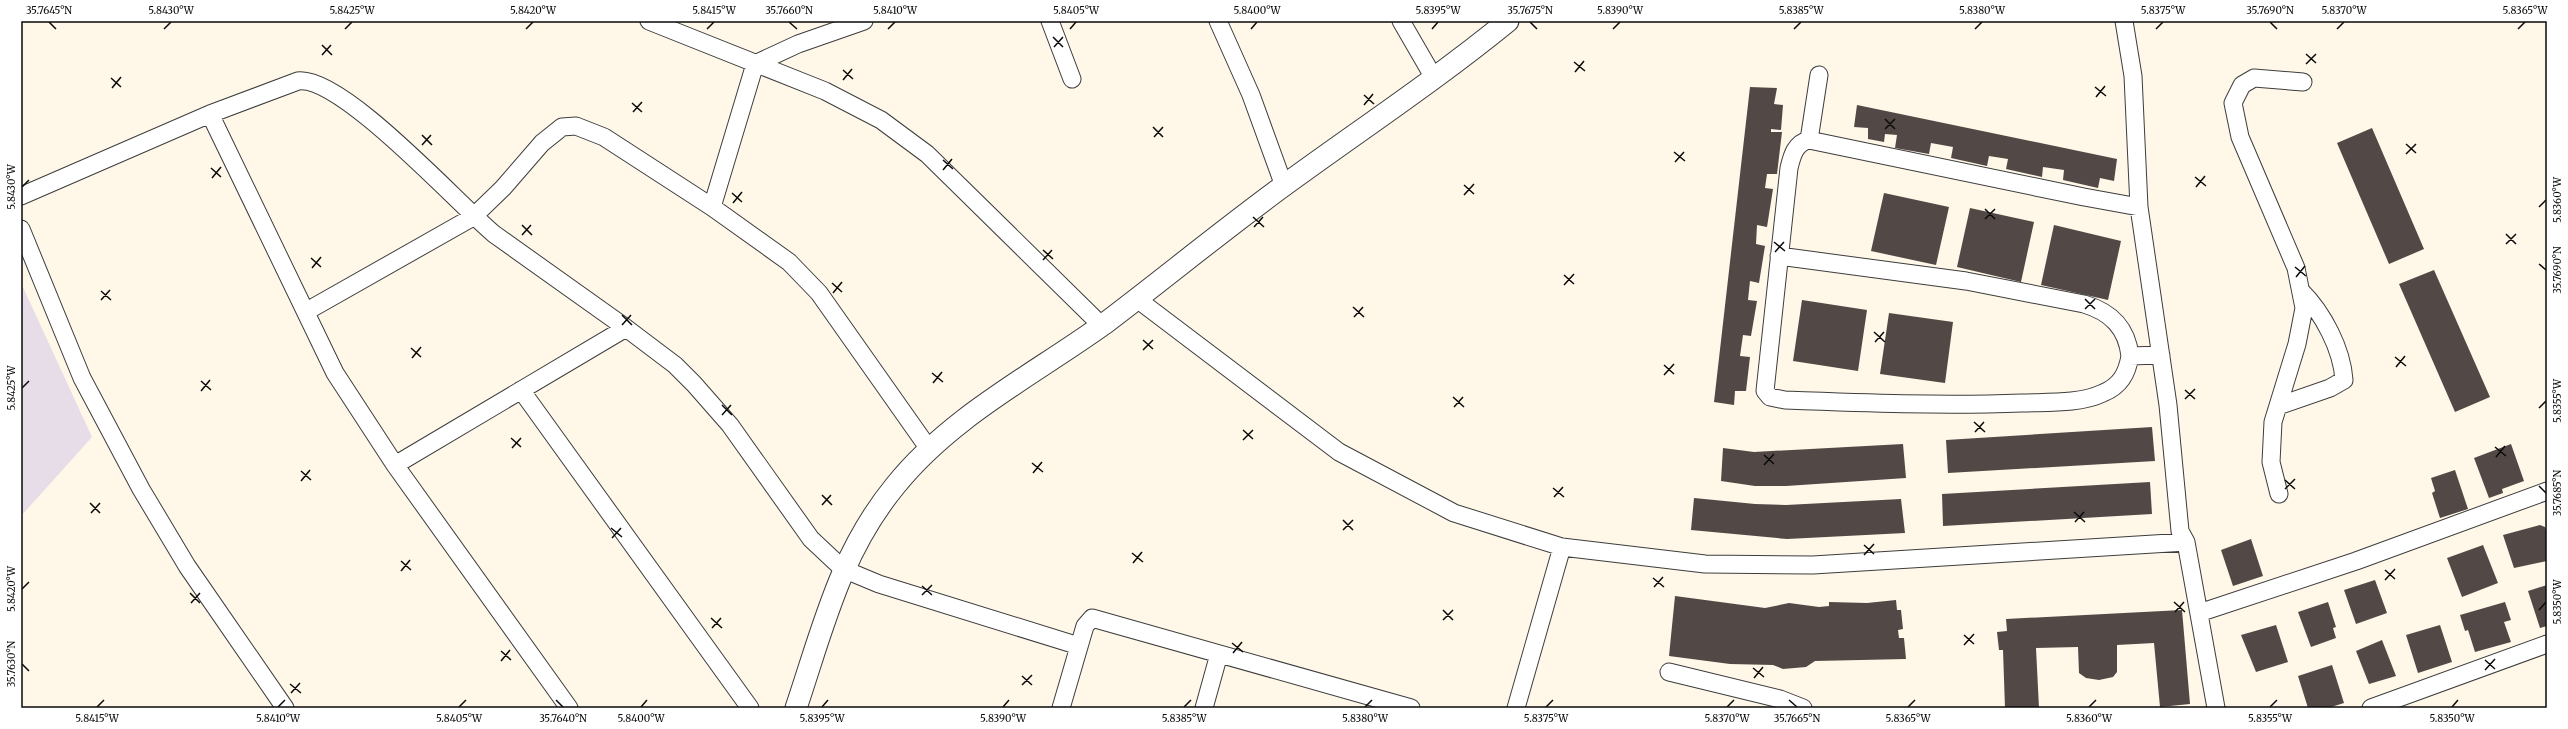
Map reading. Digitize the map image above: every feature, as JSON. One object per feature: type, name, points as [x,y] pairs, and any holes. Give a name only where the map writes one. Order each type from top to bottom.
[{"type":"street","points":[[649,21],[825,91],[881,120],[922,149],[1101,325]]},
{"type":"street","points":[[712,207],[755,64],[798,44],[864,21]]},
{"type":"street","points":[[1050,21],[1072,79]]},
{"type":"street","points":[[1218,21],[1251,95],[1284,186]]},
{"type":"street","points":[[1401,21],[1434,78]]},
{"type":"street","points":[[796,708],[843,569],[872,516],[895,485],[929,449],[1010,387],[1101,325],[1284,186],[1434,78],[1508,21]]},
{"type":"street","points":[[2124,21],[2133,76],[2139,206],[2161,355],[2180,531],[2186,542],[2216,708]]},
{"type":"street","points":[[1810,140],[1818,75]]},
{"type":"street","points":[[2279,494],[2271,462],[2272,422],[2297,344],[2304,308],[2296,268],[2240,137],[2233,103],[2242,85],[2254,78],[2303,82]]},
{"type":"street","points":[[21,196],[210,114],[298,81],[312,81],[325,87],[348,102],[394,141],[473,217],[529,260],[626,328],[674,365],[713,403],[811,539],[843,569],[879,584],[1079,646]]},
{"type":"street","points":[[210,114],[307,311],[335,373],[395,465],[569,708]]},
{"type":"street","points":[[307,311],[473,217],[503,188],[542,143],[568,125],[604,137],[712,207],[789,262],[819,293],[929,449]]},
{"type":"street","points":[[1779,256],[1966,281],[2092,306],[2108,314],[2121,328],[2126,336],[2130,356],[2127,370],[2120,382],[2104,393],[2091,398],[1965,405],[1887,404],[1773,398],[1765,391],[1779,256],[1789,168],[1799,145],[1810,140],[2084,197],[2139,206]]},
{"type":"street","points":[[21,229],[82,378],[141,489],[187,566],[285,708]]},
{"type":"street","points":[[2278,406],[2310,396],[2344,380],[2343,370],[2332,338],[2321,317],[2300,291]]},
{"type":"street","points":[[1136,299],[1338,452],[1454,513],[1562,546],[1706,564],[1750,566],[1813,565],[2186,542]]},
{"type":"street","points":[[395,465],[626,328]]},
{"type":"street","points":[[2130,356],[2161,355]]},
{"type":"street","points":[[521,390],[750,708]]},
{"type":"street","points":[[2199,613],[2356,561],[2547,491]]},
{"type":"street","points":[[1516,708],[1562,546]]},
{"type":"street","points":[[1061,708],[1086,622],[1095,618],[1412,708]]},
{"type":"street","points":[[2371,708],[2547,644]]},
{"type":"street","points":[[1204,708],[1219,654]]},
{"type":"street","points":[[1669,672],[1780,699],[1803,708]]},
{"type":"shaded area","points":[[21,283],[92,437],[21,516]]},
{"type":"building","points":[[1750,87],[1777,88],[1774,104],[1783,105],[1781,130],[1771,129],[1771,132],[1782,132],[1777,174],[1767,174],[1765,188],[1773,189],[1767,227],[1757,225],[1756,244],[1765,246],[1759,283],[1750,281],[1748,300],[1757,301],[1751,336],[1743,335],[1740,356],[1750,357],[1746,391],[1735,391],[1734,405],[1714,402]]},
{"type":"building","points":[[1857,105],[2117,159],[2114,181],[2100,178],[2098,188],[2063,180],[2064,170],[2043,167],[2042,177],[2006,169],[2008,159],[1989,156],[1987,166],[1951,158],[1953,147],[1931,143],[1929,154],[1895,148],[1897,135],[1885,134],[1884,142],[1868,139],[1868,128],[1854,127]]},
{"type":"building","points":[[2372,128],[2424,249],[2389,264],[2337,143]]},
{"type":"building","points":[[1884,193],[1949,207],[1936,265],[1871,251]]},
{"type":"building","points":[[1970,208],[2034,222],[2021,282],[1957,267]]},
{"type":"building","points":[[2054,225],[2121,241],[2108,300],[2041,285]]},
{"type":"building","points":[[2434,270],[2490,397],[2455,412],[2399,284]]},
{"type":"building","points":[[1802,300],[1867,310],[1858,371],[1793,361]]},
{"type":"building","points":[[1889,313],[1953,322],[1945,383],[1880,374]]},
{"type":"building","points":[[2152,427],[2155,461],[1948,473],[1946,440]]},
{"type":"building","points":[[1903,444],[1906,478],[1786,486],[1755,486],[1721,481],[1723,448],[1754,452]]},
{"type":"building","points":[[2511,444],[2524,481],[2502,489],[2503,493],[2489,498],[2474,458]]},
{"type":"building","points":[[2455,470],[2468,509],[2440,518],[2432,493],[2435,491],[2431,478]]},
{"type":"building","points":[[2150,482],[2152,514],[1943,526],[1942,494]]},
{"type":"building","points":[[1694,498],[1755,504],[1786,505],[1901,499],[1905,533],[1787,539],[1691,530]]},
{"type":"building","points":[[2540,525],[2545,527],[2547,532],[2547,561],[2514,568],[2503,535]]},
{"type":"building","points":[[2251,539],[2263,576],[2233,586],[2221,550]]},
{"type":"building","points":[[2483,545],[2498,583],[2462,597],[2447,558]]},
{"type":"building","points":[[2375,580],[2387,613],[2356,624],[2344,590]]},
{"type":"building","points":[[2547,585],[2547,626],[2540,628],[2528,591]]},
{"type":"building","points":[[1675,596],[1765,608],[1789,603],[1819,607],[1829,606],[1829,602],[1867,603],[1896,600],[1897,610],[1901,610],[1903,629],[1898,630],[1899,638],[1904,638],[1906,659],[1815,661],[1806,667],[1783,669],[1773,665],[1730,664],[1669,656]]},
{"type":"building","points":[[2328,602],[2336,627],[2333,628],[2336,638],[2311,647],[2298,612]]},
{"type":"building","points":[[2505,602],[2511,620],[2504,622],[2511,642],[2475,652],[2468,630],[2465,631],[2460,615]]},
{"type":"building","points":[[2182,610],[2190,704],[2160,707],[2154,643],[2117,645],[2117,672],[2113,677],[2099,680],[2086,678],[2079,673],[2078,647],[2036,648],[2039,708],[2005,708],[2003,650],[1999,650],[1997,632],[2007,631],[2006,619]]},
{"type":"building","points":[[2276,625],[2288,662],[2256,672],[2241,635]]},
{"type":"building","points":[[2440,625],[2452,662],[2418,673],[2406,635]]},
{"type":"building","points":[[2382,640],[2396,676],[2369,684],[2356,651]]},
{"type":"building","points":[[2332,665],[2344,703],[2328,708],[2308,708],[2298,676]]}]
